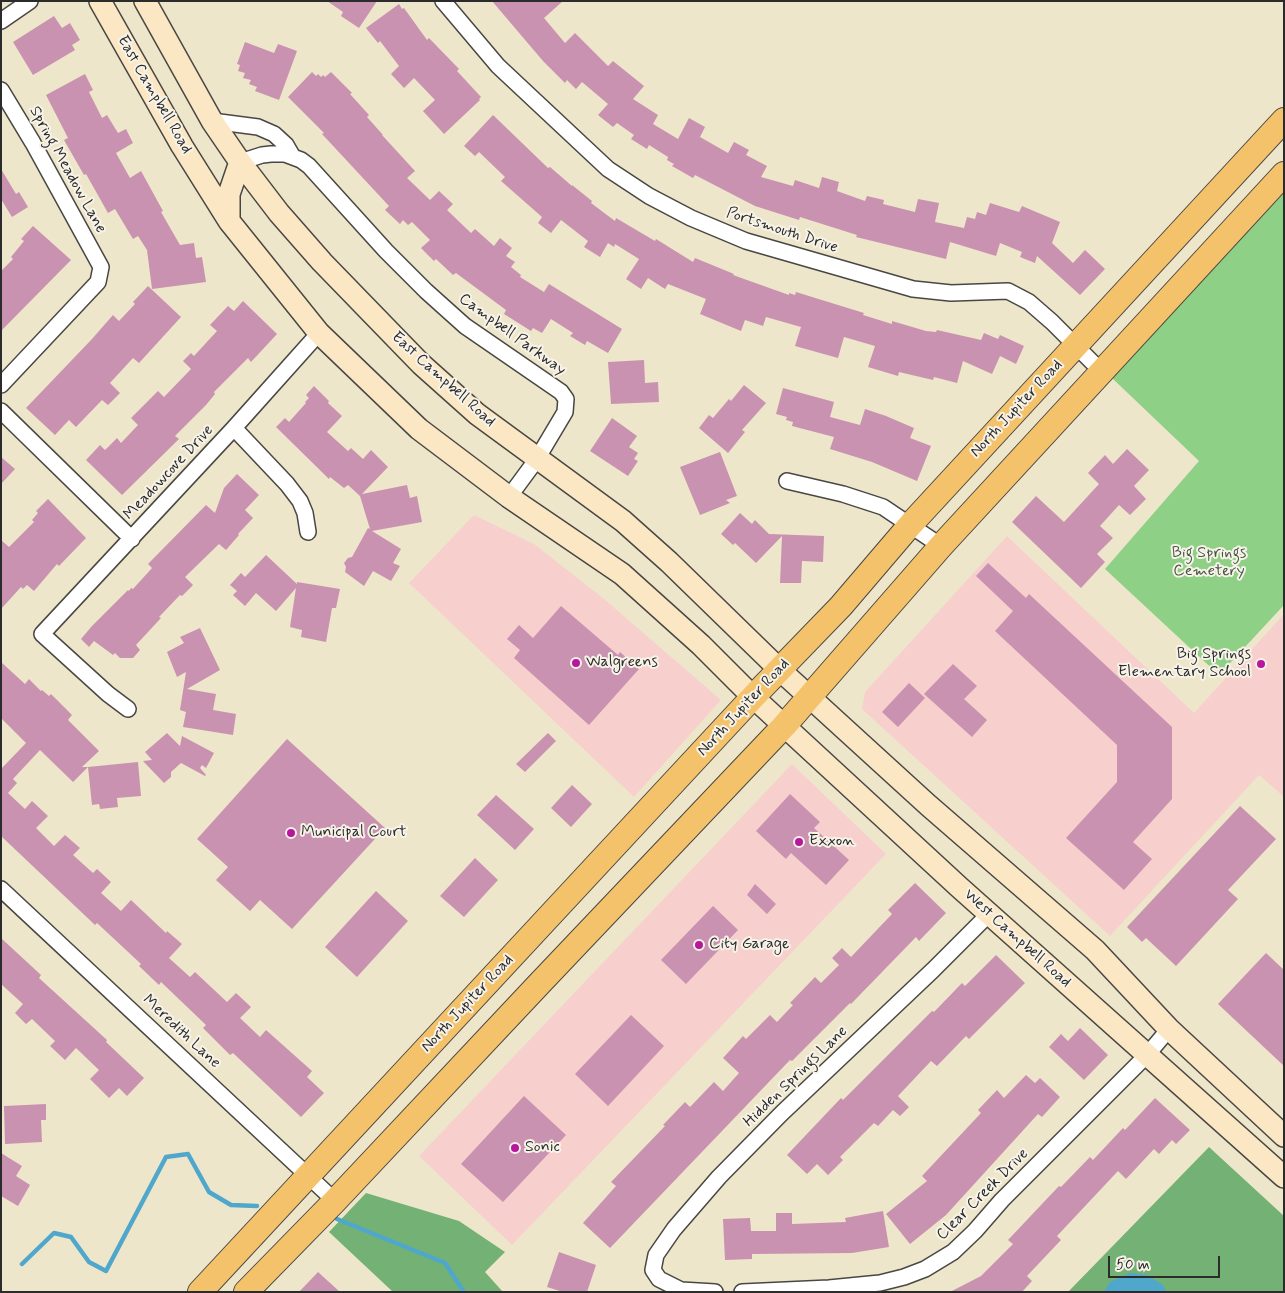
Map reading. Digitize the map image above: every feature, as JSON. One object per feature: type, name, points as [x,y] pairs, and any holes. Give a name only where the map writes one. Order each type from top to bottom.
[{"type":"main road","name":"East Campbell Road","points":[[100,1],[182,146],[229,221],[319,333],[418,429],[509,497],[622,574],[701,644],[753,697]]},
{"type":"main road","name":"East Campbell Road","points":[[145,1],[212,121],[240,162],[322,262],[421,364],[476,414],[623,521],[669,562],[780,670],[810,696]]},
{"type":"main road","name":"North Jupiter Road","points":[[200,1292],[753,697],[840,606],[910,524],[1284,120]]},
{"type":"main road","points":[[229,221],[229,194],[240,162]]},
{"type":"main road","points":[[246,1292],[335,1201],[784,726],[941,546],[1284,174]]},
{"type":"main road","points":[[810,696],[922,798],[1095,950],[1169,1029],[1284,1136]]},
{"type":"main road","name":"West Campbell Road","points":[[753,697],[989,914],[1284,1177]]},
{"type":"main road","points":[[451,1023],[477,1050]]},
{"type":"street","points":[[1,21],[30,1]]},
{"type":"street","name":"Portsmouth Drive","points":[[443,1],[498,66],[608,169],[649,196],[691,218],[746,241],[913,289],[951,293],[1008,291],[1029,302],[1102,372]]},
{"type":"street","name":"Spring Meadow Lane","points":[[1,90],[33,143],[101,267],[98,282],[1,385]]},
{"type":"street","name":"Campbell Parkway","points":[[212,121],[258,127],[274,134],[286,145],[293,157]]},
{"type":"street","name":"Campbell Parkway","points":[[240,162],[262,155],[285,154],[310,166],[386,251],[426,292],[465,326],[561,392],[566,399],[565,412],[537,459],[509,497]]},
{"type":"street","name":"Meadowcove Drive","points":[[128,709],[108,694],[42,634],[132,539],[319,333]]},
{"type":"street","points":[[1,411],[132,539]]},
{"type":"street","points":[[234,428],[287,484],[300,501],[305,513],[308,532]]},
{"type":"street","points":[[787,480],[843,494],[883,507],[941,546]]},
{"type":"street","name":"Meredith Lane","points":[[1,889],[335,1201]]},
{"type":"street","name":"Hidden Springs Lane","points":[[715,1292],[681,1290],[659,1279],[653,1270],[656,1255],[674,1229],[719,1177],[782,1112],[933,970],[989,914]]},
{"type":"street","name":"Clear Creek Drive","points":[[742,1292],[829,1288],[880,1283],[925,1269],[953,1252],[975,1231],[1002,1200],[1147,1055],[1169,1029]]},
{"type":"shaded area","points":[[474,515],[534,544],[604,599],[721,700],[634,797],[409,583]]},
{"type":"shaded area","points":[[1007,536],[1194,713],[1284,614],[1284,797],[1259,775],[1110,936],[862,709],[865,692]]},
{"type":"shaded area","points":[[792,764],[886,854],[512,1245],[419,1156]]},
{"type":"green space","name":"Big Springs Cemetery","points":[[1284,193],[1284,605],[1219,675],[1105,569],[1199,461],[1112,378]]},
{"type":"green space","points":[[1209,1147],[1284,1216],[1284,1292],[1068,1292]]},
{"type":"green space","points":[[366,1193],[459,1221],[505,1252],[485,1272],[503,1292],[393,1292],[329,1232]]},
{"type":"water","points":[[1130,1273],[1147,1275],[1163,1285],[1167,1292],[1104,1292],[1110,1282]]},
{"type":"building","points":[[327,1],[377,1],[359,28],[341,16],[343,12]]},
{"type":"building","points":[[492,1],[563,1],[544,18],[565,43],[575,33],[608,66],[613,61],[644,86],[633,99],[658,115],[653,124],[678,139],[689,118],[705,127],[700,137],[728,153],[734,142],[749,150],[746,155],[767,166],[761,177],[793,186],[795,180],[819,188],[822,177],[839,182],[837,191],[865,201],[867,196],[884,200],[883,204],[915,212],[918,199],[939,203],[935,222],[964,228],[967,217],[975,219],[977,212],[986,215],[990,203],[1019,212],[1022,206],[1060,222],[1052,243],[1073,263],[1085,250],[1105,269],[1080,295],[1037,256],[1035,263],[1020,257],[1022,252],[1000,243],[996,256],[950,242],[946,259],[856,237],[857,235],[800,217],[799,220],[755,206],[695,175],[693,178],[672,166],[674,164],[667,160],[668,157],[649,145],[647,149],[631,139],[634,135],[617,123],[613,127],[598,115],[608,104],[582,82],[576,89],[567,80],[565,83],[543,61]]},
{"type":"building","points":[[399,4],[427,40],[429,38],[459,69],[457,71],[481,97],[444,134],[423,111],[435,100],[414,78],[404,88],[391,74],[399,66],[380,41],[378,43],[366,28]]},
{"type":"building","points":[[54,16],[62,28],[70,23],[80,40],[72,45],[75,50],[33,75],[13,42]]},
{"type":"building","points":[[245,42],[274,53],[278,44],[297,51],[279,100],[255,91],[257,87],[249,84],[251,80],[243,78],[245,73],[238,71],[240,65],[237,64]]},
{"type":"building","points":[[312,72],[316,76],[318,74],[321,77],[323,75],[325,77],[331,72],[352,93],[350,94],[369,115],[367,117],[415,171],[407,178],[430,200],[439,191],[453,204],[447,210],[471,233],[475,229],[494,246],[500,238],[512,248],[506,256],[515,262],[511,267],[521,275],[520,277],[544,292],[549,284],[622,329],[608,353],[587,341],[585,345],[570,336],[573,333],[551,319],[542,333],[533,328],[531,331],[504,314],[506,310],[456,273],[453,275],[436,259],[434,261],[421,248],[430,240],[412,222],[408,225],[403,220],[400,224],[385,210],[389,206],[322,134],[324,133],[288,97]]},
{"type":"building","points":[[85,74],[93,90],[89,92],[102,118],[107,115],[118,133],[126,129],[133,143],[116,153],[130,178],[141,171],[180,245],[194,243],[196,258],[202,257],[206,282],[152,289],[147,250],[138,236],[133,239],[115,209],[108,213],[86,174],[84,175],[64,140],[68,138],[46,95]]},
{"type":"building","points":[[493,115],[548,168],[550,167],[615,221],[616,218],[655,241],[656,239],[693,262],[695,258],[733,275],[789,295],[789,293],[795,295],[796,292],[864,313],[863,315],[892,324],[892,321],[926,331],[936,332],[937,330],[981,340],[984,333],[998,339],[1000,335],[1024,346],[1016,364],[1000,356],[992,374],[963,361],[957,383],[934,377],[933,380],[899,372],[898,376],[868,367],[875,346],[844,337],[838,358],[795,346],[801,327],[766,317],[763,326],[745,320],[741,331],[700,314],[706,299],[668,284],[665,289],[648,278],[641,289],[626,279],[639,259],[615,244],[614,247],[608,243],[600,257],[584,247],[588,241],[561,220],[551,233],[538,223],[542,217],[501,181],[505,177],[479,152],[475,156],[464,146]]},
{"type":"building","points":[[1,169],[16,194],[19,192],[28,207],[12,217],[1,199]]},
{"type":"building","points":[[33,226],[71,260],[1,331],[1,271],[13,259],[11,257],[24,241],[21,239]]},
{"type":"building","points":[[148,286],[181,317],[139,363],[133,358],[110,383],[120,393],[108,405],[102,400],[76,427],[69,420],[55,435],[26,408],[113,315],[119,321]]},
{"type":"building","points":[[243,301],[277,334],[251,362],[248,358],[214,392],[215,394],[206,405],[175,436],[179,439],[122,495],[86,460],[100,445],[105,450],[117,438],[121,443],[138,425],[131,418],[158,391],[164,397],[191,369],[183,361],[191,353],[194,356],[217,331],[210,325],[228,306],[234,311]]},
{"type":"building","points":[[644,360],[645,383],[658,382],[659,402],[611,404],[608,362]]},
{"type":"building","points":[[744,385],[766,403],[742,430],[745,432],[728,453],[699,428],[709,415],[713,418],[729,399],[731,401]]},
{"type":"building","points":[[314,386],[342,416],[327,432],[348,451],[351,448],[363,459],[371,450],[388,467],[362,494],[407,485],[410,498],[417,496],[422,522],[372,531],[401,549],[393,563],[400,566],[391,581],[373,571],[364,586],[345,572],[346,567],[344,563],[348,558],[352,557],[368,528],[370,529],[360,496],[348,485],[344,488],[330,477],[329,479],[276,427],[285,418],[289,422],[306,403],[309,398],[306,395]]},
{"type":"building","points":[[783,388],[834,402],[830,417],[860,425],[865,409],[914,428],[910,438],[931,446],[917,481],[872,462],[830,449],[834,437],[792,426],[793,422],[786,420],[787,417],[776,414]]},
{"type":"building","points":[[612,418],[637,436],[629,447],[638,453],[634,459],[638,461],[628,476],[590,451]]},
{"type":"building","points":[[1127,449],[1149,470],[1134,486],[1146,499],[1130,515],[1119,505],[1100,526],[1113,538],[1097,554],[1105,562],[1081,588],[1012,522],[1036,496],[1064,522],[1099,484],[1088,473],[1105,455],[1113,464]]},
{"type":"building","points":[[720,452],[737,496],[726,500],[730,503],[700,515],[680,467]]},
{"type":"building","points":[[1,457],[15,469],[1,484]]},
{"type":"building","points":[[237,474],[259,495],[245,510],[253,518],[239,535],[226,550],[219,544],[185,577],[193,585],[182,596],[180,595],[159,617],[161,618],[136,645],[140,650],[133,658],[120,658],[115,653],[113,655],[94,641],[89,647],[81,639],[92,626],[128,590],[133,589],[152,568],[148,564],[206,505],[215,513],[224,488]]},
{"type":"building","points":[[48,499],[86,538],[59,566],[57,564],[34,591],[27,585],[23,589],[21,587],[1,609],[1,540],[9,547],[34,522],[32,520],[38,513],[36,511]]},
{"type":"building","points":[[740,513],[752,524],[755,520],[769,534],[824,536],[823,562],[802,561],[801,583],[780,583],[782,536],[756,563],[735,543],[733,545],[721,534]]},
{"type":"building","points":[[266,555],[297,584],[297,582],[340,589],[336,608],[332,608],[326,642],[301,637],[302,630],[290,627],[296,588],[276,611],[256,593],[245,606],[233,595],[237,591],[230,585],[241,573],[245,577]]},
{"type":"building","points":[[988,563],[1026,598],[1029,594],[1172,727],[1172,799],[1133,842],[1152,859],[1124,890],[1066,838],[1117,782],[1117,745],[995,631],[1013,611],[976,576]]},
{"type":"building","name":"Walgreens","points":[[561,606],[618,655],[620,652],[639,669],[589,725],[514,658],[520,650],[507,639],[519,625],[533,638]]},
{"type":"building","points":[[200,628],[220,670],[187,689],[216,694],[213,710],[236,714],[233,735],[183,727],[186,712],[180,710],[186,672],[177,677],[167,652],[184,643],[180,637]]},
{"type":"building","points":[[1,662],[25,684],[29,679],[41,691],[49,696],[51,694],[72,715],[68,720],[99,751],[82,767],[88,767],[73,782],[40,750],[13,779],[17,783],[8,793],[25,809],[32,801],[48,816],[36,828],[54,846],[65,835],[80,848],[73,855],[93,873],[97,869],[111,882],[101,893],[121,911],[131,900],[166,933],[167,931],[182,944],[169,958],[190,977],[195,972],[227,1002],[236,993],[251,1007],[240,1018],[260,1037],[266,1030],[312,1071],[307,1077],[324,1093],[301,1117],[233,1053],[230,1055],[203,1028],[206,1025],[161,982],[159,985],[139,966],[141,964],[97,923],[95,925],[1,836],[1,769],[26,743],[1,718]]},
{"type":"building","points":[[953,664],[977,686],[964,699],[987,720],[972,737],[924,694]]},
{"type":"building","points":[[909,683],[925,698],[898,727],[882,712]]},
{"type":"building","points":[[167,733],[180,746],[182,736],[214,753],[206,768],[202,765],[200,768],[205,776],[181,763],[171,772],[171,777],[164,783],[143,761],[152,760],[145,752]]},
{"type":"building","points":[[548,733],[556,741],[525,772],[516,764]]},
{"type":"building","name":"Municipal Court","points":[[287,739],[385,828],[292,929],[260,900],[250,911],[216,880],[228,867],[197,839]]},
{"type":"building","points":[[138,762],[141,796],[117,798],[118,807],[100,809],[99,804],[92,805],[88,767]]},
{"type":"building","points":[[572,785],[592,804],[571,827],[551,808]]},
{"type":"building","name":"Exxon","points":[[790,794],[820,822],[814,828],[849,860],[826,885],[791,853],[786,859],[756,831]]},
{"type":"building","points":[[496,795],[534,829],[515,850],[477,815]]},
{"type":"building","points":[[1240,806],[1276,839],[1228,890],[1238,899],[1176,966],[1146,938],[1142,942],[1127,927]]},
{"type":"building","points":[[475,858],[498,880],[464,917],[440,896]]},
{"type":"building","points":[[915,883],[946,913],[919,941],[916,937],[851,1004],[792,1061],[790,1060],[610,1248],[583,1223],[616,1186],[611,1182],[665,1126],[663,1125],[685,1102],[690,1107],[714,1082],[723,1091],[739,1073],[723,1058],[743,1036],[746,1039],[770,1015],[777,1022],[793,1005],[790,1003],[815,977],[821,983],[839,965],[832,958],[842,948],[851,957],[892,914],[888,910]]},
{"type":"building","points":[[755,884],[776,904],[767,914],[747,895]]},
{"type":"building","points":[[376,891],[408,921],[357,977],[325,947]]},
{"type":"building","name":"City Garage","points":[[713,906],[738,930],[686,984],[661,960]]},
{"type":"building","points":[[1,938],[41,975],[39,978],[107,1040],[106,1042],[144,1078],[127,1096],[119,1088],[109,1098],[90,1079],[99,1070],[76,1048],[65,1060],[50,1046],[55,1041],[32,1019],[26,1024],[15,1013],[23,1004],[1,984]]},
{"type":"building","points":[[1266,953],[1284,970],[1284,1066],[1218,1004]]},
{"type":"building","points":[[996,955],[1025,983],[969,1039],[966,1036],[937,1066],[931,1061],[898,1096],[909,1107],[900,1116],[893,1110],[878,1126],[874,1123],[840,1157],[843,1160],[828,1175],[817,1164],[807,1174],[787,1155],[841,1098],[843,1100],[932,1011],[934,1012],[962,983],[965,986]]},
{"type":"building","points":[[631,1015],[664,1046],[608,1106],[575,1074]]},
{"type":"building","points":[[1080,1028],[1108,1055],[1084,1080],[1049,1047],[1061,1034],[1068,1041]]},
{"type":"building","points":[[1026,1075],[1035,1083],[1040,1078],[1060,1097],[1042,1117],[1038,1114],[946,1215],[910,1244],[886,1214],[927,1181],[922,1176],[981,1113],[978,1110],[997,1090],[1004,1098]]},
{"type":"building","points":[[524,1096],[566,1135],[503,1202],[461,1164]]},
{"type":"building","points":[[1155,1098],[1190,1130],[1176,1144],[1172,1140],[1159,1154],[1154,1149],[1126,1179],[1118,1171],[1057,1236],[1061,1240],[1027,1276],[1032,1281],[1022,1292],[950,1292],[981,1276],[1013,1244],[1008,1240],[1059,1186],[1061,1187],[1090,1157],[1093,1160]]},
{"type":"building","points":[[46,1104],[46,1120],[41,1120],[42,1142],[5,1144],[4,1106]]},
{"type":"building","points":[[1,1153],[22,1166],[16,1176],[30,1185],[18,1206],[1,1196]]},
{"type":"building","points":[[883,1211],[889,1247],[852,1253],[752,1254],[752,1259],[725,1260],[723,1219],[750,1218],[751,1231],[776,1231],[776,1213],[792,1213],[792,1224],[846,1222],[845,1218]]},
{"type":"building","points":[[559,1252],[596,1265],[587,1292],[563,1292],[547,1287]]},
{"type":"building","points":[[318,1272],[340,1292],[299,1292]]},
{"type":"waterway","points":[[22,1264],[54,1233],[71,1237],[89,1262],[106,1271],[166,1157],[188,1154],[209,1192],[231,1205],[257,1206]]},
{"type":"waterway","points":[[337,1219],[445,1263],[464,1292]]},
{"type":"place","name":"Walgreens","points":[[576,663]]},
{"type":"place","name":"Big Springs Elementary School","points":[[1261,664]]},
{"type":"place","name":"Municipal Court","points":[[291,833]]},
{"type":"place","name":"Exxon","points":[[799,842]]},
{"type":"place","name":"City Garage","points":[[699,945]]},
{"type":"place","name":"Sonic","points":[[515,1148]]}]
